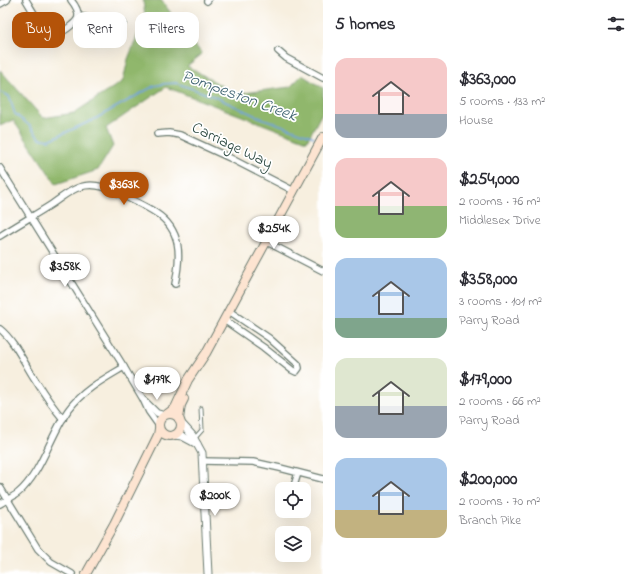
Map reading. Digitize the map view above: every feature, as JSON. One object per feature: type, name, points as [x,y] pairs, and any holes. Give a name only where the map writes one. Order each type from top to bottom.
[{"type":"main road","points":[[139,476],[161,443],[179,431],[181,405],[206,353],[323,137]]},
{"type":"main road","points":[[86,574],[139,476],[158,435],[160,419],[175,408],[188,380],[206,353]]},
{"type":"main road","points":[[166,415],[174,415],[180,421]]},
{"type":"main road","points":[[159,427],[163,434],[172,436]]},
{"type":"street","points":[[0,4],[7,0]]},
{"type":"street","points":[[26,0],[44,27],[50,32],[59,33],[73,24]]},
{"type":"street","points":[[71,0],[76,7],[77,12]]},
{"type":"street","points":[[278,52],[323,78]]},
{"type":"street","name":"Carriage Way","points":[[157,134],[173,133],[186,138],[230,158],[294,191]]},
{"type":"street","points":[[0,168],[124,367],[143,399],[148,412],[159,427]]},
{"type":"street","points":[[0,236],[79,187],[92,185],[110,190],[157,213],[172,230],[178,244],[179,252],[179,266],[175,284]]},
{"type":"street","points":[[267,242],[323,271]]},
{"type":"street","points":[[224,320],[263,347],[292,370],[296,372],[299,368],[298,364],[269,338],[229,311]]},
{"type":"street","points":[[0,329],[12,342],[36,381],[63,419]]},
{"type":"street","points":[[0,504],[18,493],[29,481],[68,410],[79,397],[93,386],[124,367]]},
{"type":"street","points":[[143,399],[157,413],[166,415]]},
{"type":"street","points":[[180,421],[196,441],[202,454],[208,574]]},
{"type":"street","points":[[172,436],[182,436],[196,441]]},
{"type":"street","points":[[202,461],[253,462],[323,479]]},
{"type":"street","points":[[295,482],[298,473]]},
{"type":"street","points":[[0,487],[38,549],[51,562],[72,574]]},
{"type":"lane","points":[[263,347],[269,338]]},
{"type":"lane","points":[[196,441],[202,430],[201,408]]},
{"type":"green space","points":[[143,0],[161,0],[170,12],[144,12]]},
{"type":"green space","points":[[135,41],[135,48],[197,48],[202,54],[187,66],[236,94],[290,87],[302,75],[323,88],[323,111],[307,141],[166,87],[106,128],[113,146],[98,170],[56,184],[13,120],[0,126],[0,70],[43,118],[74,113],[123,81],[128,59]]},
{"type":"waterway","name":"Pompeston Creek","points":[[0,92],[9,96],[15,114],[30,126],[39,138],[49,140],[93,120],[154,86],[176,83],[213,96],[256,116],[314,137]]}]
